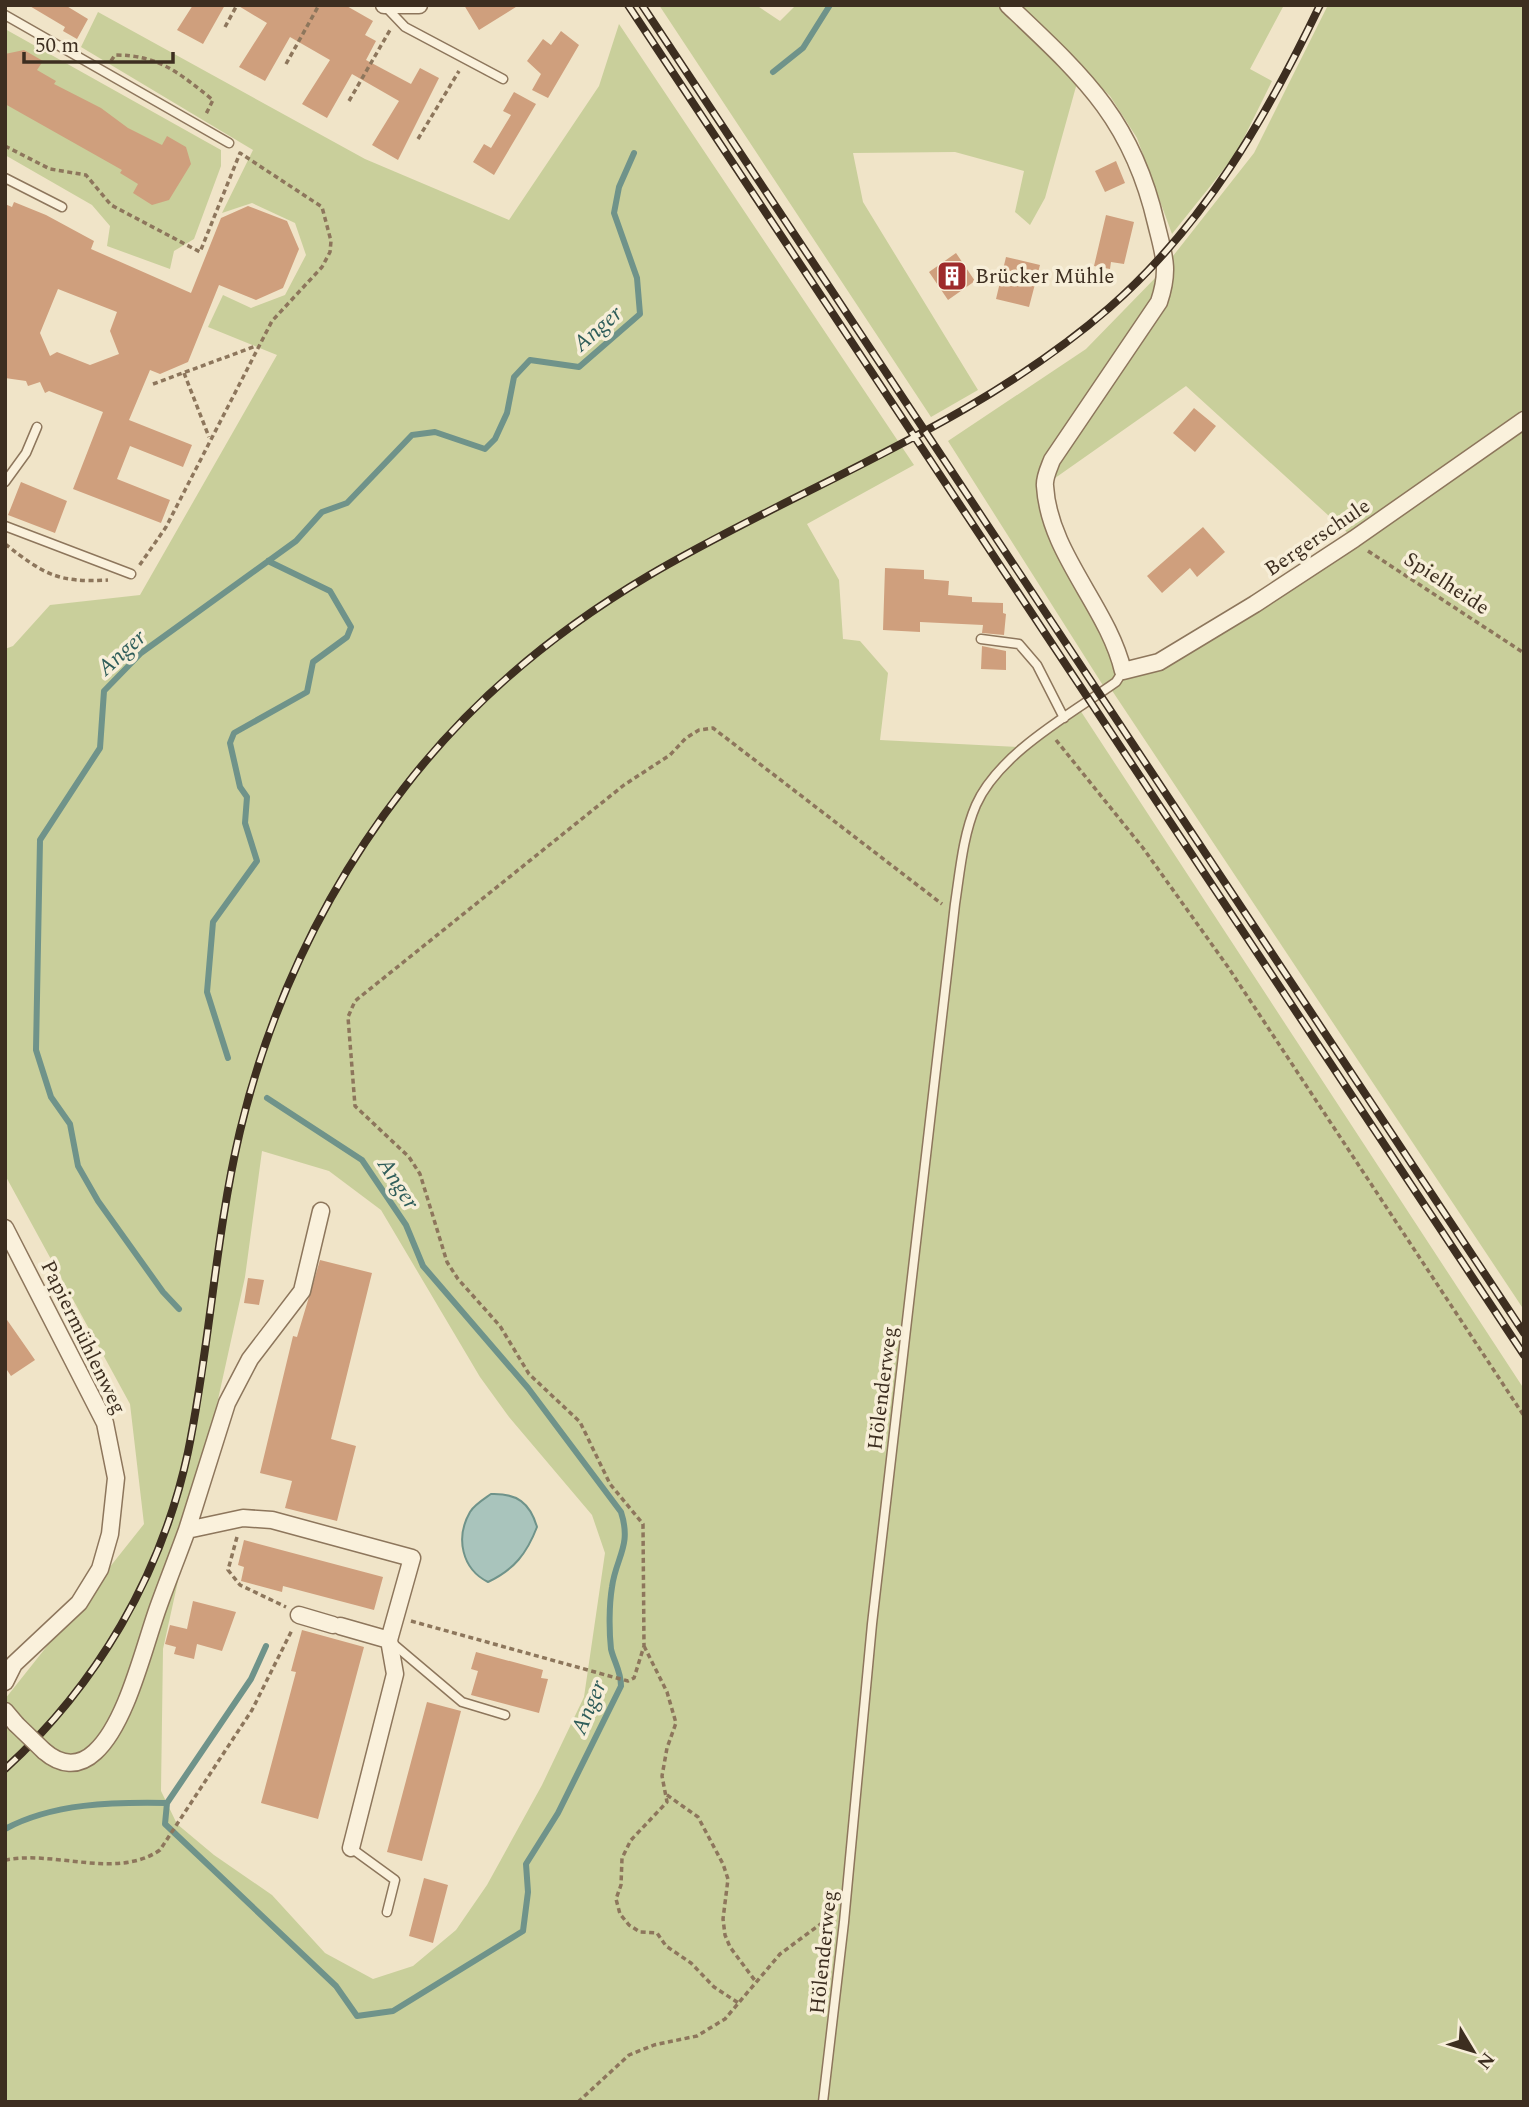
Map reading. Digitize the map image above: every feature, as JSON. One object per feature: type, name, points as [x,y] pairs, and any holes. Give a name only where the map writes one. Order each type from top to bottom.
[{"type":"street","points":[[384,5],[419,5]]},
{"type":"street","points":[[1008,5],[1102,100],[1131,144],[1149,193],[1163,254],[1167,278],[1159,302],[1052,460],[1044,483],[1060,539],[1091,602],[1117,645],[1123,671]]},
{"type":"street","name":"Bergerschule","points":[[1123,671],[1159,662],[1354,539],[1524,420]]},
{"type":"street","points":[[11,1718],[44,1751],[63,1764],[76,1763],[94,1753],[110,1734],[132,1686],[187,1530],[227,1403],[250,1359],[302,1291],[321,1211]]},
{"type":"street","name":"Papiermühlenweg","points":[[5,1228],[105,1423],[116,1478],[110,1534],[100,1569],[79,1603],[14,1664],[5,1682]]},
{"type":"street","points":[[187,1530],[243,1518],[272,1520],[412,1558],[389,1640],[395,1674],[351,1848]]},
{"type":"street","points":[[299,1615],[389,1640]]},
{"type":"lane","points":[[384,5],[405,27],[503,79]]},
{"type":"lane","points":[[5,15],[229,143]]},
{"type":"lane","points":[[5,178],[62,207]]},
{"type":"lane","points":[[5,482],[26,453],[37,427]]},
{"type":"lane","points":[[5,526],[131,574]]},
{"type":"lane","points":[[981,639],[1019,644],[1037,665],[1064,718]]},
{"type":"lane","name":"Hölenderweg","points":[[823,2102],[844,1922],[872,1624],[955,904],[967,832],[976,804],[992,778],[1048,730],[1116,682],[1123,671]]},
{"type":"lane","points":[[389,1640],[462,1702],[505,1715]]},
{"type":"lane","points":[[351,1848],[395,1880],[387,1912]]},
{"type":"path","points":[[225,27],[237,5]]},
{"type":"path","points":[[286,64],[319,5]]},
{"type":"path","points":[[349,101],[397,19]]},
{"type":"path","points":[[104,71],[115,55],[136,55],[170,66],[213,100],[200,126]]},
{"type":"path","points":[[418,139],[465,60]]},
{"type":"path","points":[[5,146],[50,169],[86,175],[111,205],[200,252],[240,153],[313,198],[322,207],[331,241],[330,252],[322,267],[272,321],[257,345],[166,527],[150,554],[131,574],[98,581],[58,578],[38,570],[5,544]]},
{"type":"path","points":[[153,384],[257,345]]},
{"type":"path","points":[[184,373],[209,437]]},
{"type":"path","name":"Spielheide","points":[[1354,539],[1524,653]]},
{"type":"path","points":[[396,1617],[628,1681],[634,1678],[641,1664],[644,1646],[643,1524],[610,1484],[580,1422],[528,1374],[500,1326],[458,1279],[447,1262],[420,1174],[409,1157],[355,1106],[348,1017],[355,1001],[624,785],[670,755],[699,730],[713,728],[939,904],[955,904]]},
{"type":"path","points":[[1048,730],[1143,848],[1228,967],[1524,1416]]},
{"type":"path","points":[[243,1518],[228,1570],[240,1585],[274,1600]]},
{"type":"path","points":[[5,1860],[45,1857],[129,1864],[147,1859],[160,1850],[252,1710],[299,1615]]},
{"type":"path","points":[[644,1646],[667,1692],[676,1723],[667,1748],[662,1776],[667,1795],[662,1809],[631,1840],[622,1858],[617,1907],[629,1925],[640,1933],[657,1933],[666,1946],[691,1963],[714,1987],[740,2004]]},
{"type":"path","points":[[667,1795],[698,1818],[723,1864],[728,1879],[723,1919],[725,1935],[730,1947],[756,1982]]},
{"type":"path","points":[[578,2102],[629,2055],[654,2045],[697,2036],[725,2019],[795,1940],[826,1920],[844,1922]]},
{"type":"green space","points":[[659,5],[756,5],[780,21],[796,5],[1005,5],[1077,83],[1045,198],[1030,225],[1015,212],[1024,171],[955,152],[853,153],[863,202],[978,390],[931,417]]},
{"type":"green space","points":[[1016,5],[1284,5],[1250,69],[1272,81],[1236,154],[1172,234],[1137,138],[1110,96]]},
{"type":"green space","points":[[1328,5],[1524,5],[1524,414],[1351,536],[1186,386],[1048,483],[1055,461],[1164,304],[1173,279],[1173,256],[1254,153]]},
{"type":"green space","points":[[98,12],[365,159],[509,220],[599,86],[619,24],[914,465],[807,524],[839,580],[843,639],[860,641],[888,673],[880,740],[1019,747],[974,803],[958,901],[971,829],[987,791],[1010,764],[1080,710],[1524,1389],[1524,2102],[5,2102],[5,1699],[144,1524],[130,1404],[5,1175],[5,649],[13,646],[50,605],[140,595],[277,355],[208,327],[223,295],[251,308],[285,295],[306,255],[295,223],[252,203],[222,213],[253,150],[81,47]],"holes":[[[262,1151],[329,1171],[381,1210],[480,1377],[509,1417],[592,1515],[605,1553],[584,1697],[542,1785],[487,1885],[456,1930],[413,1966],[373,1979],[325,1953],[272,1895],[214,1855],[177,1824],[161,1791],[163,1649],[245,1277]]]},
{"type":"green space","points":[[5,29],[221,150],[221,166],[194,239],[174,251],[170,269],[107,246],[110,226],[92,205],[5,155]]},
{"type":"green space","points":[[1161,272],[1164,279],[1043,482],[1121,670],[1104,687],[948,441],[1086,349]]},
{"type":"green space","points":[[1524,427],[1524,1310],[1111,689],[1126,673],[1161,666]]},
{"type":"water","points":[[491,1494],[508,1495],[521,1501],[531,1512],[537,1527],[518,1560],[488,1582],[472,1569],[462,1542],[465,1522],[470,1512]]},
{"type":"building","points":[[28,5],[65,5],[88,19],[77,39],[63,31],[65,27]]},
{"type":"building","points":[[193,5],[225,5],[203,44],[177,30]]},
{"type":"building","points":[[237,5],[345,5],[373,21],[365,35],[376,41],[366,60],[411,84],[420,68],[439,78],[398,160],[372,145],[399,101],[352,74],[327,118],[302,104],[330,60],[290,37],[265,81],[239,67],[267,23]]},
{"type":"building","points":[[464,5],[519,5],[479,30]]},
{"type":"building","points":[[561,31],[579,45],[548,98],[532,90],[541,74],[527,61],[543,39],[551,45]]},
{"type":"building","points":[[24,50],[43,61],[37,70],[56,81],[54,84],[101,108],[128,128],[162,145],[167,136],[186,147],[191,164],[169,200],[152,205],[133,193],[138,184],[120,173],[122,170],[5,104],[5,54]]},
{"type":"building","points":[[514,92],[536,104],[494,175],[473,162],[484,144],[491,148],[511,115],[503,111]]},
{"type":"building","points":[[1116,161],[1125,183],[1105,192],[1095,171]]},
{"type":"building","points":[[14,202],[46,215],[94,241],[91,249],[191,293],[221,218],[248,206],[287,221],[299,249],[283,288],[256,300],[219,285],[188,362],[160,374],[150,370],[129,420],[192,445],[183,467],[130,446],[117,479],[170,500],[161,523],[73,489],[103,412],[49,391],[45,393],[40,382],[28,386],[26,381],[5,378],[5,204],[12,207]],"holes":[[[58,289],[117,312],[110,331],[119,354],[90,365],[57,352],[50,356],[40,333]]]},
{"type":"building","points":[[1106,215],[1134,222],[1124,264],[1111,262],[1110,269],[1094,266]]},
{"type":"building","name":"Brücker Mühle","points":[[956,253],[975,281],[948,300],[929,272]]},
{"type":"building","points":[[1006,257],[1040,265],[1029,307],[996,299]]},
{"type":"building","points":[[1194,408],[1216,426],[1195,452],[1173,433]]},
{"type":"building","points":[[21,482],[67,501],[55,533],[8,515]]},
{"type":"building","points":[[1203,527],[1225,552],[1197,577],[1190,568],[1162,593],[1147,576]]},
{"type":"building","points":[[885,568],[924,570],[924,579],[949,581],[948,595],[972,597],[972,602],[1003,603],[1003,613],[1006,614],[1004,635],[982,633],[983,625],[920,622],[920,632],[883,630]]},
{"type":"building","points":[[982,646],[1006,651],[1006,670],[981,669]]},
{"type":"building","points":[[320,1260],[372,1273],[331,1439],[356,1446],[337,1521],[285,1508],[292,1481],[260,1473],[293,1336],[297,1337]]},
{"type":"building","points":[[248,1278],[264,1280],[259,1305],[244,1303]]},
{"type":"building","points":[[5,1317],[35,1360],[11,1376],[5,1367]]},
{"type":"building","points":[[244,1540],[383,1577],[374,1610],[283,1586],[282,1592],[241,1581],[244,1567],[238,1565]]},
{"type":"building","points":[[193,1601],[236,1612],[222,1651],[197,1644],[194,1659],[174,1654],[176,1647],[165,1644],[170,1625],[187,1629]]},
{"type":"building","points":[[302,1630],[364,1647],[318,1819],[261,1803],[296,1672],[291,1671]]},
{"type":"building","points":[[476,1652],[543,1670],[541,1678],[548,1679],[539,1713],[471,1695],[478,1671],[471,1669]]},
{"type":"building","points":[[427,1702],[461,1711],[422,1861],[387,1852]]},
{"type":"building","points":[[424,1878],[448,1885],[433,1943],[409,1936]]},
{"type":"waterway","name":"Anger","points":[[773,72],[803,48],[830,5]]},
{"type":"waterway","name":"Anger","points":[[179,1309],[163,1292],[98,1201],[78,1166],[70,1124],[51,1097],[36,1050],[40,840],[100,748],[104,691],[141,653],[296,541],[322,512],[347,503],[412,435],[435,432],[485,449],[495,439],[507,413],[514,377],[530,360],[579,367],[640,314],[637,278],[614,213],[619,187],[634,153]]},
{"type":"waterway","name":"Anger","points":[[228,1058],[207,992],[213,922],[257,861],[245,823],[247,797],[240,787],[230,743],[234,733],[307,692],[313,662],[347,637],[351,627],[330,591],[268,561]]},
{"type":"waterway","name":"Anger","points":[[266,1646],[251,1679],[167,1803],[165,1824],[336,1986],[357,2016],[393,2011],[523,1931],[528,1892],[526,1864],[558,1813],[621,1686],[611,1649],[610,1618],[614,1577],[624,1543],[624,1524],[621,1512],[528,1388],[423,1266],[406,1225],[362,1160],[267,1098]]},
{"type":"waterway","name":"Anger","points":[[5,1829],[24,1820],[63,1809],[105,1804],[167,1803]]},
{"type":"railway","points":[[628,5],[1524,1355]]},
{"type":"railway","points":[[642,5],[1524,1333]]},
{"type":"railway","points":[[5,1769],[69,1701],[96,1664],[143,1584],[161,1541],[176,1497],[196,1412],[224,1211],[252,1085],[284,994],[325,908],[349,867],[404,788],[457,726],[486,698],[516,670],[580,620],[706,543],[944,421],[1056,350],[1109,308],[1174,242],[1230,168],[1278,88],[1320,5]]},
{"type":"place","name":"Brücker Mühle","points":[[952,276]]}]
